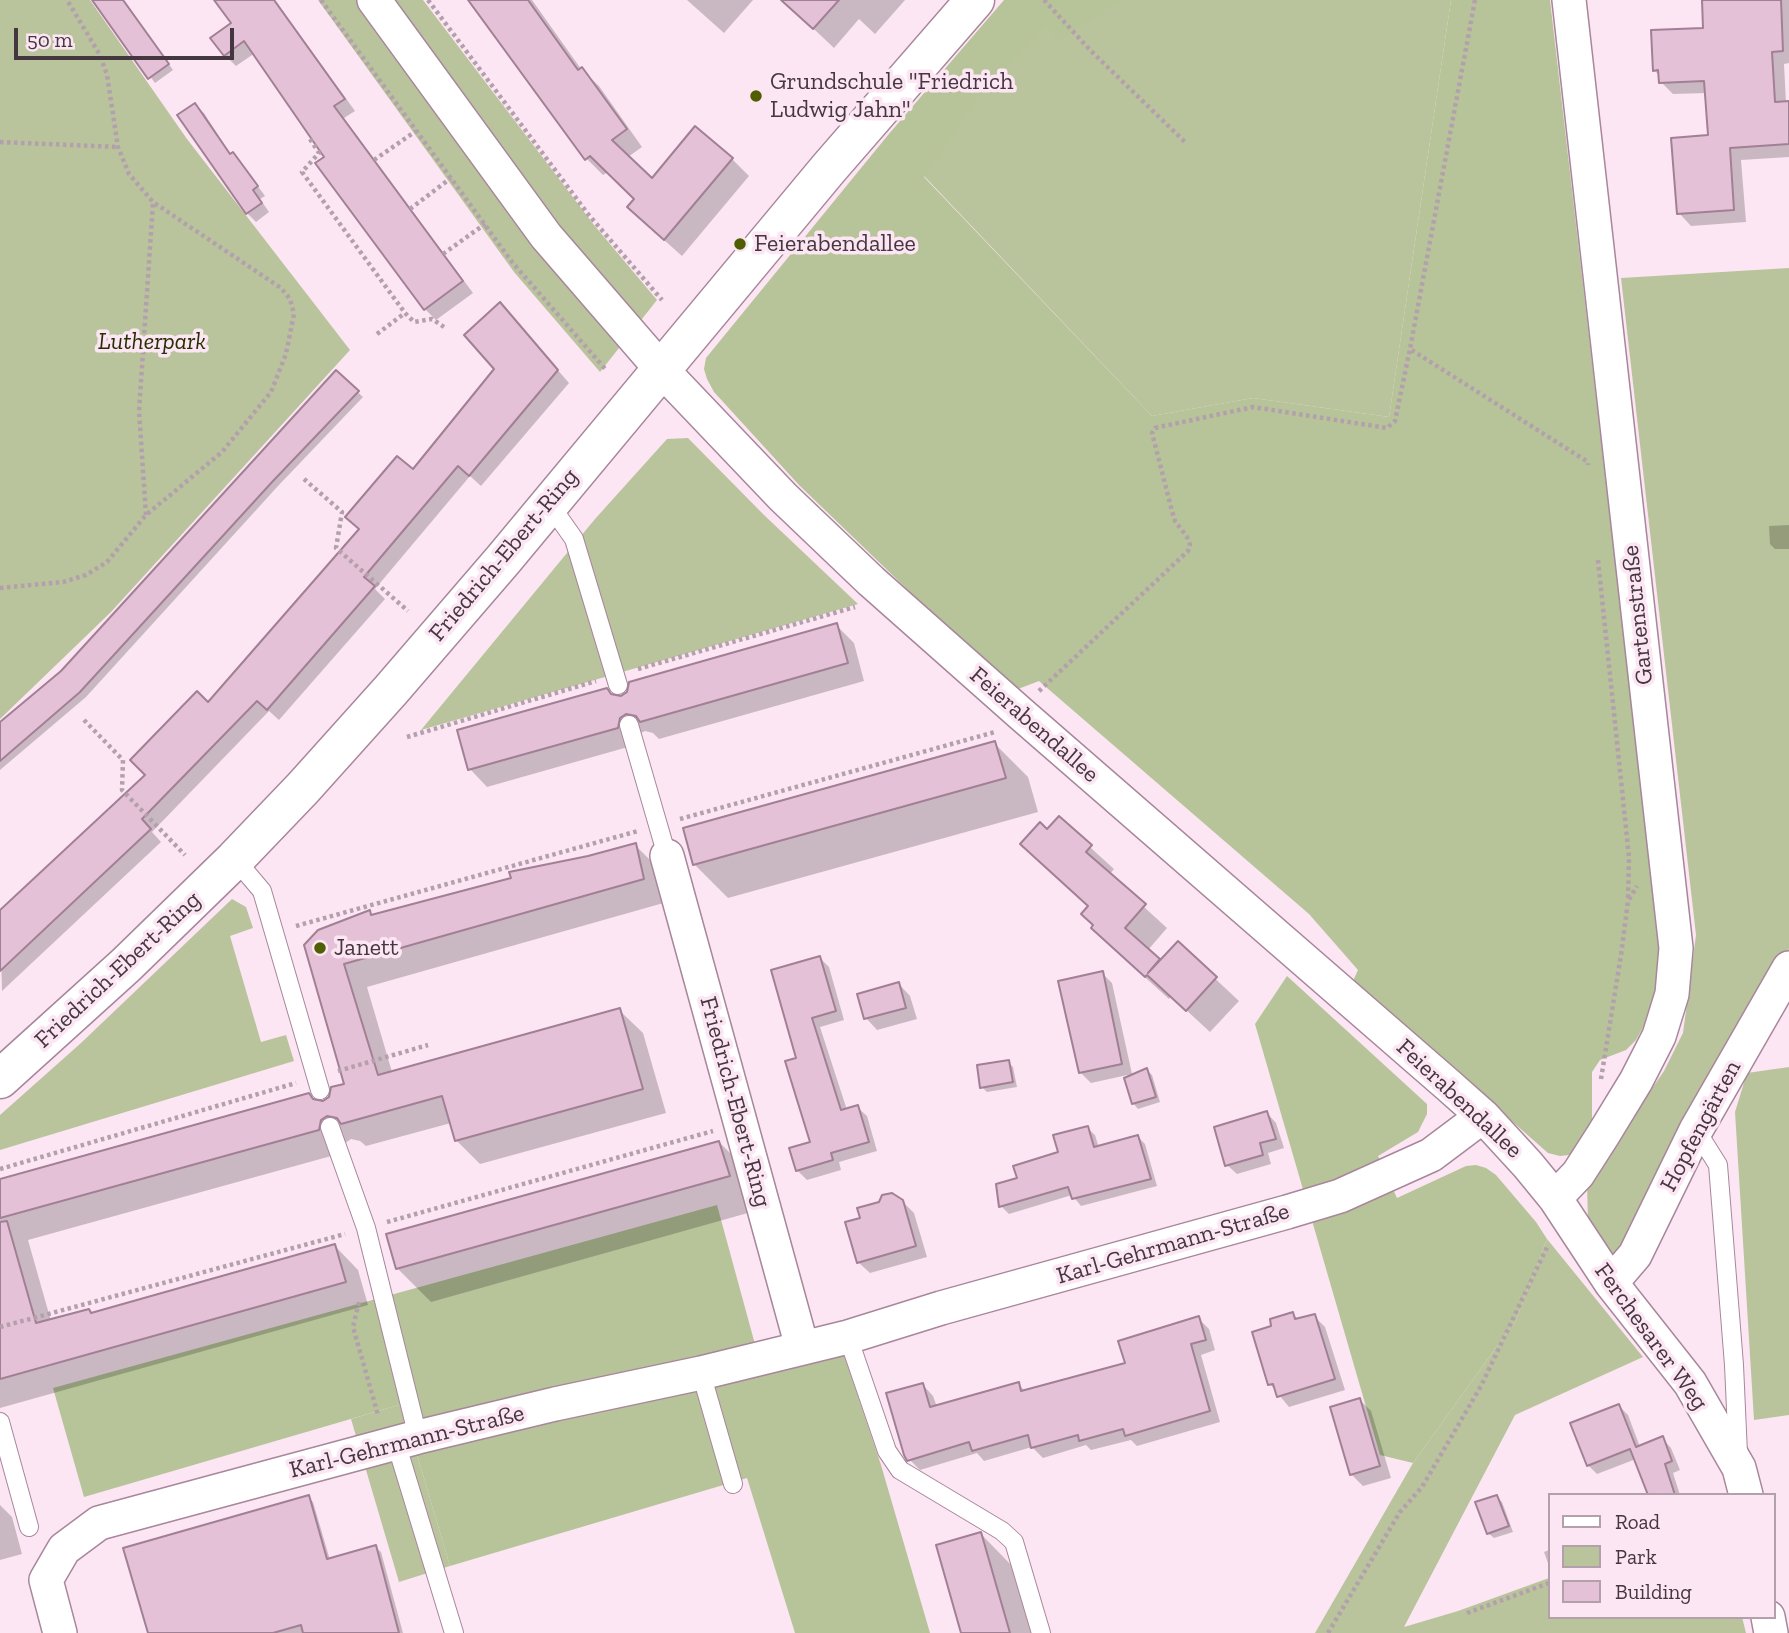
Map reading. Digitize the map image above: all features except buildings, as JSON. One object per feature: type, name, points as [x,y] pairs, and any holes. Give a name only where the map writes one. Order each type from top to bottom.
[{"type":"main road","name":"Friedrich-Ebert-Ring","points":[[0,1079],[126,965],[303,788],[391,690],[837,158],[975,0]]},
{"type":"street","name":"Feierabendallee","points":[[374,0],[546,236],[661,369],[783,497],[871,581],[1020,713],[1483,1116],[1528,1165],[1563,1210],[1592,1256]]},
{"type":"street","name":"Gartenstraße","points":[[1563,1210],[1578,1174],[1636,1081],[1662,1025],[1672,994],[1676,948],[1569,0]]},
{"type":"street","name":"Friedrich-Ebert-Ring","points":[[667,856],[803,1347]]},
{"type":"street","name":"Hopfengärten","points":[[1611,1283],[1635,1255],[1696,1130],[1789,968]]},
{"type":"street","name":"Karl-Gehrmann-Straße","points":[[60,1633],[46,1580],[64,1549],[99,1523],[400,1442],[848,1337],[1340,1196],[1431,1155],[1483,1116]]},
{"type":"street","name":"Ferchesarer Weg","points":[[1592,1256],[1690,1382],[1742,1481]]},
{"type":"lane","points":[[548,502],[574,539],[618,685]]},
{"type":"lane","points":[[629,725],[667,856]]},
{"type":"lane","points":[[234,859],[262,891],[318,1084]]},
{"type":"lane","points":[[330,1127],[366,1228],[400,1442],[454,1633]]},
{"type":"lane","points":[[1696,1130],[1718,1166],[1742,1481]]},
{"type":"lane","points":[[848,1337],[887,1451],[900,1469],[1003,1531],[1014,1542],[1041,1633]]},
{"type":"lane","points":[[701,1373],[733,1484]]},
{"type":"lane","points":[[0,1422],[29,1527]]},
{"type":"path","points":[[0,588],[63,582],[86,575],[107,562],[146,515],[222,452],[271,392],[286,354],[294,314],[290,299],[281,288],[153,202],[129,174],[118,147],[107,75],[100,55],[67,0]]},
{"type":"path","points":[[321,0],[512,262],[607,371]]},
{"type":"path","points":[[428,0],[589,214],[662,300]]},
{"type":"path","points":[[1044,0],[1091,51],[1186,144]]},
{"type":"path","points":[[1020,713],[1046,684],[1188,551],[1190,545],[1187,537],[1175,521],[1172,511],[1152,433],[1155,428],[1253,407],[1387,428],[1395,422],[1475,0]]},
{"type":"path","points":[[373,160],[416,131]]},
{"type":"path","points":[[310,139],[319,153],[302,172],[405,313],[414,322],[432,319],[444,327]]},
{"type":"path","points":[[0,142],[118,147]]},
{"type":"path","points":[[410,209],[451,178]]},
{"type":"path","points":[[146,515],[139,411],[153,202]]},
{"type":"path","points":[[443,254],[485,224]]},
{"type":"path","points":[[377,334],[405,313]]},
{"type":"path","points":[[1410,349],[1588,462],[1589,475]]},
{"type":"path","points":[[304,479],[342,512],[336,548],[408,611]]},
{"type":"path","points":[[1598,557],[1629,857],[1628,901],[1600,1070],[1601,1083]]},
{"type":"path","points":[[84,720],[123,760],[122,790],[185,855]]},
{"type":"path","points":[[1628,901],[1663,839]]},
{"type":"path","points":[[0,1169],[318,1084],[428,1045]]},
{"type":"path","points":[[1328,1633],[1400,1512],[1422,1487],[1481,1386],[1563,1210]]},
{"type":"path","points":[[347,1234],[350,1244]]},
{"type":"path","points":[[359,1301],[353,1327],[400,1442]]},
{"type":"path","points":[[1466,1613],[1548,1583]]},
{"type":"green space","name":"Lutherpark","points":[[0,0],[90,0],[187,139],[350,350],[111,612],[0,719]]},
{"type":"green space","points":[[318,0],[423,0],[594,225],[657,300],[600,372],[514,272]]},
{"type":"green space","points":[[1004,0],[1121,0],[1060,40],[1046,27],[978,97],[924,177],[1152,416],[1253,398],[1389,417],[1451,0],[1550,0],[1662,966],[1659,998],[1636,1040],[1626,1050],[1600,1060],[1592,1072],[1592,1124],[1576,1151],[1569,1155],[1548,1153],[1353,981],[1358,970],[1309,914],[1039,681],[1018,689],[910,592],[799,485],[714,392],[707,379],[704,369],[706,358],[888,135]]},
{"type":"green space","points":[[1045,0],[1451,0],[1389,417],[1253,398],[1152,416],[924,176],[969,89]]},
{"type":"green space","points":[[1789,268],[1789,949],[1654,1182],[1615,1261],[1588,1223],[1587,1183],[1664,1071],[1683,1033],[1696,935],[1621,278]]},
{"type":"green space","points":[[688,438],[858,604],[421,730],[595,519],[667,439]]},
{"type":"green space","points":[[232,899],[246,907],[253,928],[230,936],[261,1042],[286,1035],[294,1061],[0,1150],[0,1115],[81,1043]]},
{"type":"green space","points":[[1287,976],[1427,1104],[1427,1114],[1418,1132],[1378,1156],[1397,1198],[1466,1166],[1476,1165],[1496,1175],[1547,1239],[1516,1320],[1413,1463],[1380,1455],[1255,1024]]},
{"type":"green space","points":[[1789,1067],[1789,1415],[1754,1420],[1735,1112],[1747,1073]]},
{"type":"green space","points":[[717,1205],[762,1370],[842,1349],[881,1465],[930,1633],[795,1633],[747,1478],[450,1566],[402,1404],[84,1497],[53,1388]]},
{"type":"green space","points":[[1547,1239],[1643,1357],[1515,1415],[1404,1627],[1458,1611],[1548,1578],[1548,1619],[1742,1619],[1746,1633],[1315,1633],[1413,1463],[1516,1320]]},
{"type":"green space","points":[[402,1404],[450,1566],[399,1582],[351,1419]]},
{"type":"place","name":"Grundschule \"Friedrich Ludwig Jahn\"","points":[[756,96]]},
{"type":"place","name":"Feierabendallee","points":[[740,244]]},
{"type":"place","name":"Janett","points":[[320,948]]}]
